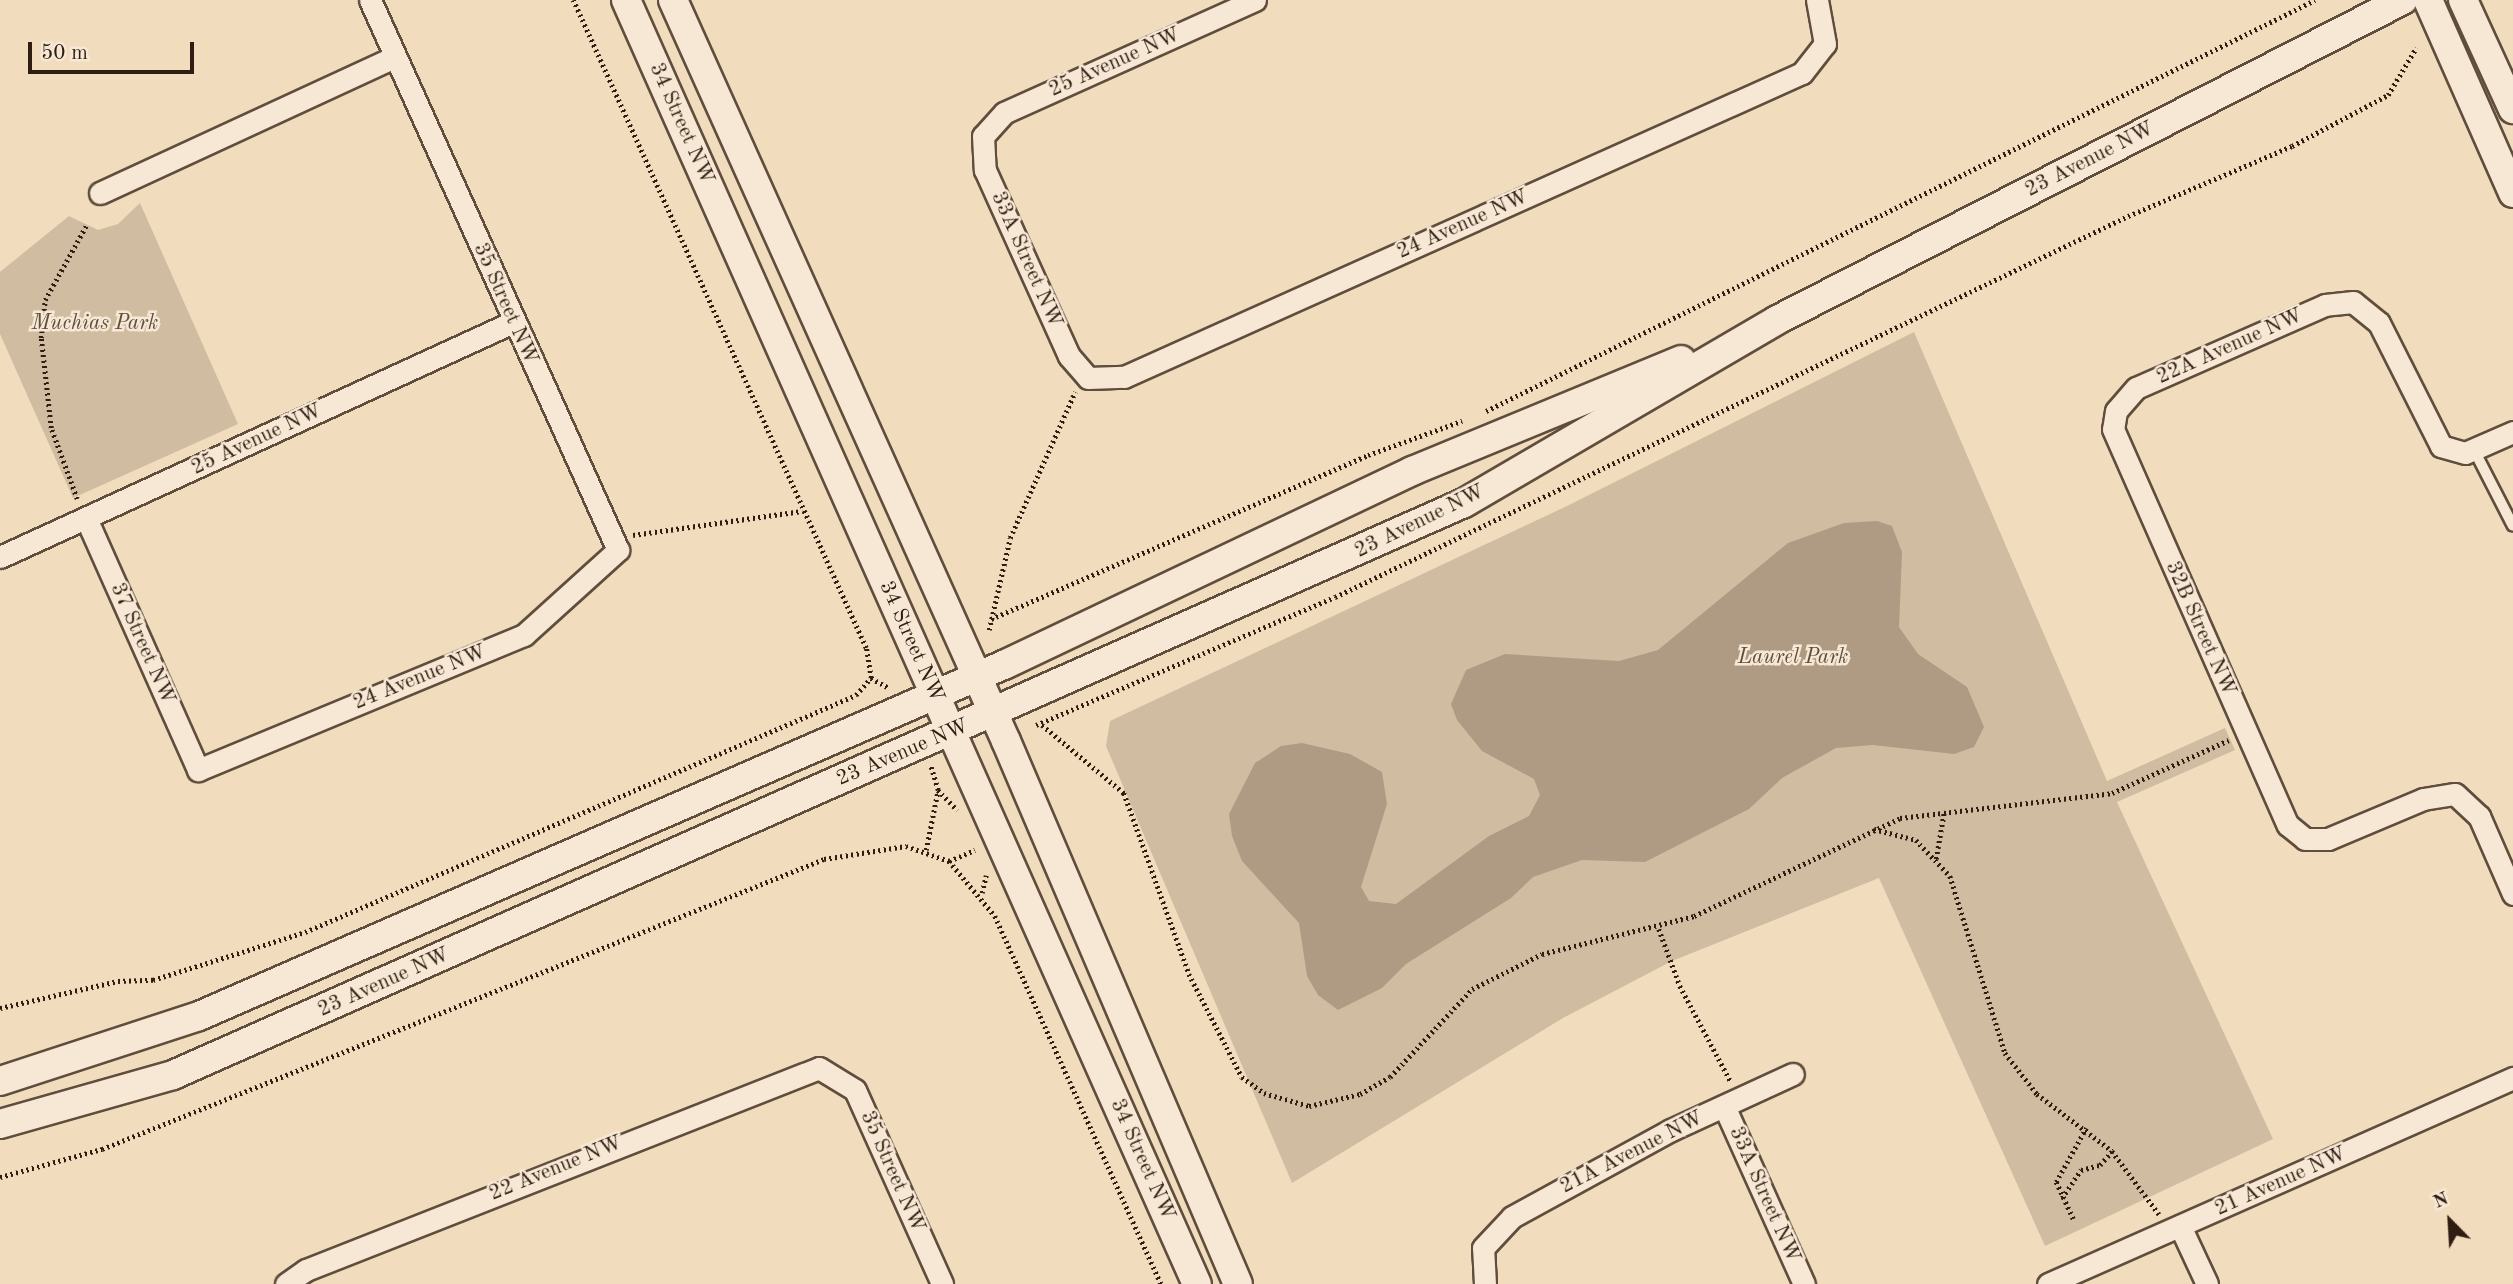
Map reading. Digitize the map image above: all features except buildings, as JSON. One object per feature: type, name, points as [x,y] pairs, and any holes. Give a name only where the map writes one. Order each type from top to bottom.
[{"type":"main road","name":"34 Street NW","points":[[625,0],[1197,1284]]},
{"type":"main road","name":"34 Street NW","points":[[673,0],[993,715],[1238,1284]]},
{"type":"main road","name":"23 Avenue NW","points":[[0,1124],[173,1075],[950,731],[993,715],[1464,503],[1777,320],[2403,0]]},
{"type":"main road","points":[[2428,0],[2513,193]]},
{"type":"main road","points":[[2463,0],[2513,109]]},
{"type":"main road","name":"23 Avenue NW","points":[[0,1081],[199,1016],[976,677],[1412,471],[1777,320]]},
{"type":"street","name":"35 Street NW","points":[[370,0],[513,322],[616,544]]},
{"type":"street","name":"25 Avenue NW","points":[[983,136],[1004,113],[1255,0]]},
{"type":"street","name":"24 Avenue NW","points":[[1088,378],[1124,377],[1802,73],[1825,44],[1817,0]]},
{"type":"street","points":[[100,193],[394,57]]},
{"type":"street","name":"33A Street NW","points":[[983,136],[985,170],[1069,356],[1088,378]]},
{"type":"street","name":"22A Avenue NW","points":[[2116,411],[2136,388],[2325,305],[2353,302],[2379,323],[2426,426],[2451,451],[2474,450]]},
{"type":"street","name":"25 Avenue NW","points":[[0,557],[513,322]]},
{"type":"street","name":"32B Street NW","points":[[2116,411],[2116,442],[2283,818],[2305,839],[2329,839],[2423,799],[2455,794],[2473,806],[2513,894]]},
{"type":"street","points":[[2474,450],[2513,432]]},
{"type":"street","name":"37 Street NW","points":[[86,518],[198,770]]},
{"type":"street","name":"24 Avenue NW","points":[[198,770],[524,635],[616,544]]},
{"type":"street","name":"35 Street NW","points":[[831,1070],[855,1090],[942,1284]]},
{"type":"street","name":"22 Avenue NW","points":[[285,1284],[306,1270],[793,1073],[831,1070]]},
{"type":"street","name":"21A Avenue NW","points":[[1485,1284],[1483,1248],[1512,1217],[1732,1102],[1793,1074]]},
{"type":"street","name":"21 Avenue NW","points":[[2048,1284],[2513,1077]]},
{"type":"street","name":"33A Street NW","points":[[1732,1102],[1804,1284]]},
{"type":"street","points":[[2175,1229],[2207,1284]]},
{"type":"lane","points":[[2474,450],[2513,526]]},
{"type":"path","points":[[573,0],[866,648],[871,678]]},
{"type":"path","points":[[991,618],[1610,354],[2315,0]]},
{"type":"path","points":[[2246,732],[2112,793],[1944,811],[1873,829],[1659,929],[1542,954],[1501,972],[1472,989],[1390,1077],[1360,1094],[1309,1106],[1264,1093],[1230,1057],[1189,974],[1124,793],[1051,731],[1039,725],[1360,586],[2082,237],[2292,146],[2388,94],[2416,48]]},
{"type":"path","points":[[86,226],[45,300],[41,338],[51,428],[86,518]]},
{"type":"path","points":[[989,630],[1010,538],[1065,409],[1088,378]]},
{"type":"path","points":[[616,544],[802,511]]},
{"type":"path","points":[[871,678],[887,685]]},
{"type":"path","points":[[0,1009],[118,981],[153,980],[304,932],[856,695],[871,678]]},
{"type":"path","points":[[926,850],[939,790],[938,779]]},
{"type":"path","points":[[939,790],[961,818]]},
{"type":"path","points":[[1936,859],[1944,811]]},
{"type":"path","points":[[1873,829],[1899,831],[1936,859],[1964,905],[2005,1052],[2037,1094],[2112,1151],[2175,1229]]},
{"type":"path","points":[[970,839],[980,860]]},
{"type":"path","points":[[0,1177],[102,1149],[824,859],[882,848],[926,850],[949,861],[982,893],[1161,1284]]},
{"type":"path","points":[[949,861],[975,850]]},
{"type":"path","points":[[982,893],[985,870]]},
{"type":"path","points":[[1659,929],[1680,986],[1732,1102]]},
{"type":"path","points":[[2073,1219],[2056,1182],[2061,1166],[2086,1129]]},
{"type":"path","points":[[2062,1199],[2081,1170],[2100,1165],[2112,1151]]},
{"type":"green space","name":"Muchias Park","points":[[140,203],[238,424],[73,498],[0,334],[0,272],[69,216],[98,230],[118,224]]},
{"type":"green space","name":"Laurel Park","points":[[1914,332],[2107,781],[2225,728],[2235,750],[2117,802],[2273,1139],[2045,1246],[1879,878],[1672,961],[1563,1018],[1292,1183],[1106,746],[1110,721],[1567,506]]},
{"type":"shaded area","points":[[1877,521],[1892,526],[1902,552],[1899,627],[1918,654],[1967,687],[1984,727],[1974,747],[1954,754],[1873,745],[1836,748],[1782,778],[1749,809],[1645,862],[1582,860],[1533,877],[1511,898],[1406,964],[1382,988],[1338,1010],[1318,995],[1307,976],[1299,923],[1242,861],[1232,836],[1229,814],[1255,763],[1281,746],[1302,743],[1350,754],[1382,772],[1387,804],[1361,887],[1369,901],[1396,904],[1489,836],[1529,816],[1540,795],[1534,779],[1482,751],[1457,720],[1451,704],[1466,670],[1505,654],[1619,661],[1658,650],[1788,543],[1844,523]]}]
